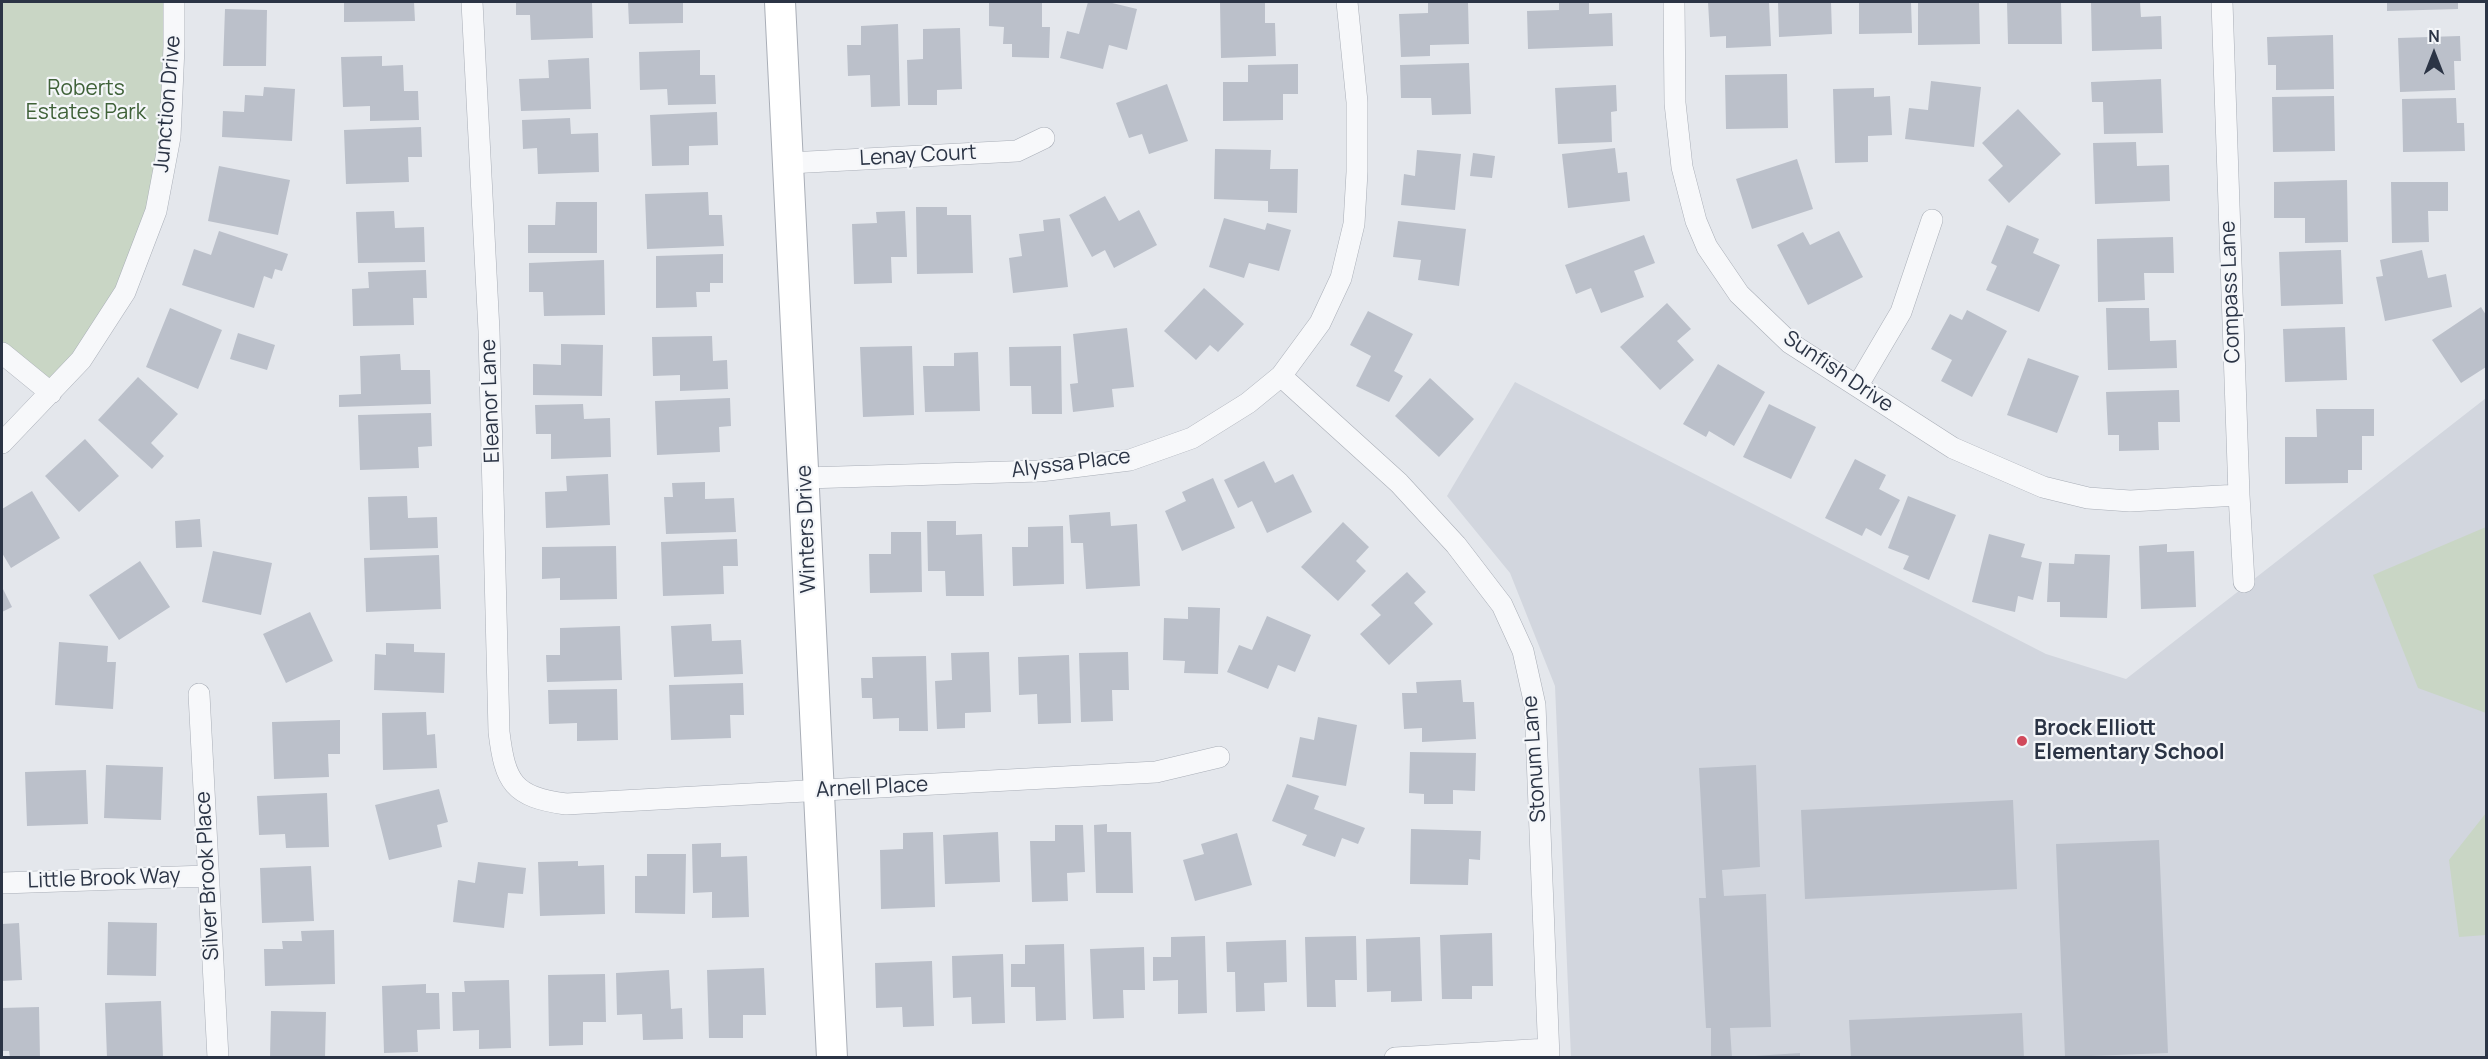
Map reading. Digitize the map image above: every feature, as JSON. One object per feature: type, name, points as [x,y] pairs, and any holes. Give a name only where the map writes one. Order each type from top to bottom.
[{"type":"street","name":"Junction Drive","points":[[2,442],[81,360],[124,292],[156,211],[170,137],[174,2]]},
{"type":"street","name":"Eleanor Lane","points":[[472,2],[489,331],[499,732],[503,763],[513,784],[525,793]]},
{"type":"street","name":"Winters Drive","points":[[780,2],[832,1058]]},
{"type":"street","name":"Alyssa Place","points":[[805,478],[1040,471],[1130,460],[1192,438],[1248,403],[1281,376],[1320,323],[1341,278],[1354,224],[1357,102],[1347,2]]},
{"type":"street","name":"Sunfish Drive","points":[[1674,2],[1675,103],[1682,167],[1696,221],[1707,247],[1739,294],[1790,343],[1953,448],[2043,487],[2088,498],[2130,501],[2239,495]]},
{"type":"street","name":"Compass Lane","points":[[2222,2],[2244,582]]},
{"type":"street","name":"Lenay Court","points":[[789,163],[1017,151],[1044,138]]},
{"type":"street","points":[[1858,385],[1901,312],[1932,220]]},
{"type":"street","points":[[2,353],[51,393]]},
{"type":"street","name":"Stonum Lane","points":[[1281,376],[1399,483],[1456,545],[1502,605],[1523,651],[1535,705],[1549,1053]]},
{"type":"street","name":"Silver Brook Place","points":[[200,694],[207,876],[218,1058]]},
{"type":"street","name":"Arnell Place","points":[[525,793],[543,801],[566,804],[818,792],[1156,772],[1219,758]]},
{"type":"street","name":"Little Brook Way","points":[[2,883],[207,876]]},
{"type":"street","points":[[1395,1058],[1549,1053]]},
{"type":"shaded area","name":"Brock Elliott Elementary School","points":[[1515,382],[2046,654],[2126,679],[2486,398],[2486,1057],[1571,1057],[1555,686],[1510,573],[1447,496]]},
{"type":"green space","name":"Roberts Estates Park","points":[[2,2],[174,2],[170,137],[125,292],[51,393],[2,353]]},
{"type":"green space","points":[[2486,527],[2486,713],[2418,688],[2373,575]]},
{"type":"green space","points":[[2486,813],[2486,935],[2459,937],[2449,860]]},
{"type":"building","points":[[344,2],[414,2],[415,21],[344,22]]},
{"type":"building","points":[[516,2],[592,2],[593,38],[531,40],[530,15],[516,15]]},
{"type":"building","points":[[628,2],[683,2],[683,23],[629,24]]},
{"type":"building","points":[[989,2],[1042,2],[1042,27],[1050,27],[1049,58],[1012,57],[1012,44],[1003,44],[1004,27],[989,26]]},
{"type":"building","points":[[1088,2],[1108,2],[1137,9],[1127,50],[1109,45],[1103,69],[1060,58],[1067,31],[1079,34]]},
{"type":"building","points":[[1220,2],[1265,2],[1265,23],[1275,23],[1276,56],[1221,58]]},
{"type":"building","points":[[1428,2],[1468,2],[1469,44],[1430,45],[1430,56],[1401,57],[1399,14],[1428,13]]},
{"type":"building","points":[[1559,2],[1589,2],[1589,14],[1612,13],[1613,46],[1528,49],[1527,11],[1559,10]]},
{"type":"building","points":[[1708,2],[1769,2],[1771,46],[1726,48],[1726,36],[1710,37]]},
{"type":"building","points":[[1778,2],[1831,2],[1832,34],[1779,37]]},
{"type":"building","points":[[1859,2],[1911,2],[1912,33],[1859,34]]},
{"type":"building","points":[[1918,2],[1979,2],[1980,44],[1918,45]]},
{"type":"building","points":[[2007,2],[2061,2],[2062,44],[2008,44]]},
{"type":"building","points":[[2091,2],[2140,2],[2141,17],[2161,16],[2162,49],[2092,51]]},
{"type":"building","points":[[2387,2],[2458,2],[2458,9],[2387,11]]},
{"type":"building","points":[[225,9],[267,10],[266,66],[223,66]]},
{"type":"building","points":[[898,24],[900,106],[871,107],[870,75],[848,76],[847,45],[861,45],[861,26]]},
{"type":"building","points":[[960,28],[962,89],[937,90],[937,105],[908,105],[907,60],[923,59],[923,29]]},
{"type":"building","points":[[2333,35],[2334,89],[2276,90],[2276,65],[2268,65],[2267,37]]},
{"type":"building","points":[[2460,36],[2461,61],[2454,61],[2455,90],[2400,92],[2398,38]]},
{"type":"building","points":[[700,50],[700,75],[715,75],[716,104],[668,105],[667,89],[640,90],[639,52]]},
{"type":"building","points":[[382,56],[382,66],[403,65],[404,91],[418,91],[419,120],[370,121],[370,106],[343,107],[341,57]]},
{"type":"building","points":[[589,58],[591,109],[521,111],[519,79],[549,78],[548,60]]},
{"type":"building","points":[[1469,63],[1471,114],[1432,115],[1431,98],[1401,98],[1400,65]]},
{"type":"building","points":[[1298,64],[1298,94],[1283,94],[1283,120],[1223,121],[1223,82],[1248,82],[1248,65]]},
{"type":"building","points":[[1787,74],[1788,128],[1726,129],[1725,75]]},
{"type":"building","points":[[2161,79],[2163,133],[2104,134],[2103,102],[2092,102],[2091,82]]},
{"type":"building","points":[[1931,81],[1981,87],[1974,147],[1905,139],[1909,108],[1928,110]]},
{"type":"building","points":[[1167,84],[1188,141],[1149,154],[1142,134],[1129,138],[1116,103]]},
{"type":"building","points":[[1616,85],[1617,111],[1611,112],[1612,142],[1558,144],[1555,88]]},
{"type":"building","points":[[264,87],[295,89],[292,141],[222,137],[223,111],[244,112],[245,95],[263,96]]},
{"type":"building","points":[[1874,88],[1874,97],[1890,96],[1892,135],[1868,136],[1868,162],[1835,163],[1833,89]]},
{"type":"building","points":[[2334,96],[2335,151],[2273,152],[2272,97]]},
{"type":"building","points":[[2456,98],[2457,123],[2464,123],[2465,151],[2403,152],[2402,99]]},
{"type":"building","points":[[2018,109],[2061,154],[2009,203],[1988,180],[2003,166],[1982,143]]},
{"type":"building","points":[[717,112],[718,145],[689,146],[689,165],[652,166],[650,115]]},
{"type":"building","points":[[570,118],[571,134],[598,133],[599,172],[538,174],[537,148],[523,149],[522,120]]},
{"type":"building","points":[[421,127],[422,157],[408,157],[409,182],[346,184],[344,130]]},
{"type":"building","points":[[2136,142],[2137,166],[2169,165],[2170,201],[2095,204],[2093,143]]},
{"type":"building","points":[[1615,148],[1618,173],[1627,172],[1630,201],[1568,208],[1562,154]]},
{"type":"building","points":[[1215,149],[1271,150],[1270,169],[1298,169],[1297,213],[1268,212],[1268,201],[1214,199]]},
{"type":"building","points":[[1417,150],[1461,154],[1455,210],[1401,205],[1404,174],[1415,176]]},
{"type":"building","points":[[1473,153],[1495,156],[1492,178],[1470,176]]},
{"type":"building","points":[[1797,159],[1813,209],[1752,229],[1736,179]]},
{"type":"building","points":[[219,166],[290,180],[278,235],[208,221]]},
{"type":"building","points":[[2347,180],[2348,242],[2305,243],[2305,218],[2274,218],[2274,182]]},
{"type":"building","points":[[2391,182],[2448,182],[2448,211],[2428,211],[2429,242],[2392,243]]},
{"type":"building","points":[[708,192],[709,215],[722,215],[724,246],[647,249],[645,194]]},
{"type":"building","points":[[1105,196],[1119,221],[1139,210],[1157,245],[1114,268],[1105,250],[1092,257],[1069,215]]},
{"type":"building","points":[[556,202],[597,202],[597,253],[528,253],[528,225],[555,225]]},
{"type":"building","points":[[916,207],[947,207],[947,215],[971,215],[973,273],[917,274]]},
{"type":"building","points":[[394,211],[395,228],[424,227],[425,262],[358,263],[356,212]]},
{"type":"building","points":[[905,211],[907,257],[891,257],[892,283],[854,284],[852,224],[877,223],[876,212]]},
{"type":"building","points":[[1060,218],[1068,287],[1013,293],[1009,258],[1022,256],[1019,234],[1044,231],[1043,220]]},
{"type":"building","points":[[1224,218],[1265,230],[1267,223],[1291,230],[1279,271],[1249,263],[1244,278],[1209,267]]},
{"type":"building","points":[[1398,221],[1466,229],[1459,286],[1418,280],[1421,260],[1393,257]]},
{"type":"building","points":[[2007,225],[2039,239],[2033,253],[2060,265],[2039,312],[1986,290],[1997,266],[1991,263]]},
{"type":"building","points":[[219,231],[288,254],[282,271],[275,269],[272,279],[264,276],[254,308],[182,285],[194,249],[211,255]]},
{"type":"building","points":[[1839,231],[1863,277],[1808,305],[1777,245],[1803,232],[1810,245]]},
{"type":"building","points":[[1644,235],[1655,263],[1634,271],[1644,297],[1601,313],[1591,288],[1576,294],[1565,265]]},
{"type":"building","points":[[2173,237],[2174,273],[2144,273],[2145,300],[2098,302],[2097,239]]},
{"type":"building","points":[[2341,250],[2343,304],[2281,306],[2279,252]]},
{"type":"building","points":[[2422,250],[2428,278],[2446,274],[2452,307],[2385,321],[2376,277],[2383,276],[2380,260]]},
{"type":"building","points":[[723,254],[723,283],[710,283],[710,292],[696,292],[697,307],[656,308],[656,256]]},
{"type":"building","points":[[604,260],[605,315],[544,316],[543,292],[529,292],[529,263]]},
{"type":"building","points":[[426,270],[427,298],[413,298],[414,325],[353,326],[352,289],[369,288],[368,272]]},
{"type":"building","points":[[1204,288],[1244,324],[1218,352],[1210,345],[1196,360],[1164,331]]},
{"type":"building","points":[[1667,303],[1691,329],[1677,341],[1694,360],[1660,390],[1620,347]]},
{"type":"building","points":[[2481,307],[2486,315],[2486,367],[2461,383],[2432,340]]},
{"type":"building","points":[[170,308],[222,330],[198,389],[146,367]]},
{"type":"building","points":[[2106,308],[2149,308],[2150,341],[2176,340],[2177,368],[2108,370]]},
{"type":"building","points":[[1967,310],[2007,331],[1972,397],[1941,381],[1952,360],[1931,349],[1950,314],[1962,320]]},
{"type":"building","points":[[1368,311],[1413,334],[1394,371],[1403,376],[1389,402],[1356,386],[1371,356],[1350,345]]},
{"type":"building","points":[[2345,327],[2347,380],[2285,382],[2283,329]]},
{"type":"building","points":[[1127,328],[1134,387],[1112,389],[1114,407],[1073,412],[1070,384],[1078,383],[1073,334]]},
{"type":"building","points":[[238,333],[275,345],[267,370],[230,359]]},
{"type":"building","points":[[712,336],[713,361],[727,360],[728,389],[680,391],[680,375],[653,376],[652,337]]},
{"type":"building","points":[[561,344],[603,345],[602,396],[533,395],[533,364],[561,365]]},
{"type":"building","points":[[912,346],[914,415],[863,417],[860,347]]},
{"type":"building","points":[[1061,346],[1062,414],[1032,414],[1031,386],[1010,386],[1009,347]]},
{"type":"building","points":[[978,352],[980,411],[925,412],[923,366],[954,366],[954,353]]},
{"type":"building","points":[[400,354],[401,370],[430,370],[431,404],[339,407],[339,395],[361,394],[360,356]]},
{"type":"building","points":[[2028,358],[2079,376],[2057,433],[2007,415]]},
{"type":"building","points":[[1718,364],[1765,392],[1734,446],[1709,431],[1706,437],[1683,424]]},
{"type":"building","points":[[138,377],[178,414],[151,443],[164,456],[152,469],[98,420]]},
{"type":"building","points":[[1430,378],[1474,419],[1439,457],[1395,416]]},
{"type":"building","points":[[2179,390],[2180,422],[2158,422],[2159,450],[2119,451],[2119,435],[2108,435],[2106,392]]},
{"type":"building","points":[[730,398],[731,426],[719,427],[720,452],[657,455],[655,401]]},
{"type":"building","points":[[583,404],[584,419],[610,418],[611,457],[551,459],[551,434],[536,434],[535,405]]},
{"type":"building","points":[[1769,404],[1816,427],[1791,479],[1743,457]]},
{"type":"building","points":[[2316,409],[2374,409],[2374,436],[2362,436],[2362,470],[2348,470],[2348,483],[2285,484],[2285,437],[2317,437]]},
{"type":"building","points":[[431,413],[432,446],[418,447],[419,468],[360,470],[358,415]]},
{"type":"building","points":[[85,439],[119,476],[79,512],[45,476]]},
{"type":"building","points":[[1855,459],[1886,475],[1879,489],[1900,500],[1881,536],[1866,528],[1862,536],[1825,518]]},
{"type":"building","points":[[1264,461],[1275,483],[1293,474],[1312,512],[1267,533],[1252,501],[1238,508],[1224,480]]},
{"type":"building","points":[[608,474],[610,525],[546,528],[545,492],[567,491],[566,476]]},
{"type":"building","points":[[1213,478],[1235,528],[1182,551],[1165,511],[1186,501],[1182,492]]},
{"type":"building","points":[[705,482],[705,499],[734,498],[736,532],[666,534],[664,497],[673,497],[672,483]]},
{"type":"building","points":[[32,491],[60,538],[11,568],[2,553],[2,509]]},
{"type":"building","points":[[407,496],[408,518],[437,517],[438,548],[370,550],[368,497]]},
{"type":"building","points":[[1908,496],[1956,515],[1929,580],[1903,569],[1909,556],[1888,548]]},
{"type":"building","points":[[1110,512],[1111,526],[1137,524],[1140,586],[1086,589],[1083,543],[1071,543],[1069,515]]},
{"type":"building","points":[[200,519],[202,547],[176,548],[175,521]]},
{"type":"building","points":[[927,521],[956,521],[956,535],[982,534],[984,596],[946,596],[945,571],[928,571]]},
{"type":"building","points":[[1343,522],[1369,547],[1356,561],[1366,571],[1338,601],[1301,567]]},
{"type":"building","points":[[1063,526],[1064,584],[1013,586],[1012,547],[1028,547],[1028,527]]},
{"type":"building","points":[[891,532],[921,532],[922,592],[870,593],[869,554],[891,554]]},
{"type":"building","points":[[1989,534],[2025,544],[2021,557],[2042,562],[2033,600],[2018,596],[2015,612],[1972,602]]},
{"type":"building","points":[[737,539],[738,566],[723,566],[724,594],[663,596],[661,542]]},
{"type":"building","points":[[2167,544],[2167,552],[2194,551],[2196,607],[2141,609],[2139,546]]},
{"type":"building","points":[[616,546],[617,599],[560,600],[560,578],[542,579],[542,547]]},
{"type":"building","points":[[213,551],[272,563],[261,615],[202,602]]},
{"type":"building","points":[[2075,554],[2110,555],[2107,618],[2060,617],[2060,602],[2047,602],[2049,563],[2074,564]]},
{"type":"building","points":[[439,555],[441,609],[366,612],[364,558]]},
{"type":"building","points":[[140,561],[170,607],[119,640],[89,595]]},
{"type":"building","points":[[1407,572],[1426,592],[1414,603],[1433,624],[1389,665],[1360,634],[1381,615],[1371,605]]},
{"type":"building","points":[[2,587],[12,607],[2,612]]},
{"type":"building","points":[[1188,607],[1220,608],[1218,674],[1184,673],[1185,661],[1163,660],[1164,618],[1188,619]]},
{"type":"building","points":[[310,612],[333,661],[286,683],[263,634]]},
{"type":"building","points":[[1267,616],[1311,635],[1295,672],[1278,665],[1268,689],[1227,672],[1239,645],[1252,650]]},
{"type":"building","points":[[711,624],[712,641],[741,640],[743,674],[674,677],[671,626]]},
{"type":"building","points":[[620,626],[622,680],[547,682],[546,655],[560,655],[560,628]]},
{"type":"building","points":[[59,642],[108,646],[107,662],[116,662],[113,709],[55,705]]},
{"type":"building","points":[[386,643],[414,644],[414,652],[445,653],[444,693],[374,690],[375,654],[386,655]]},
{"type":"building","points":[[989,652],[991,712],[965,713],[965,728],[937,729],[935,681],[952,680],[951,653]]},
{"type":"building","points":[[1128,652],[1129,690],[1112,690],[1113,721],[1081,722],[1079,653]]},
{"type":"building","points":[[1069,655],[1071,723],[1038,724],[1037,694],[1019,695],[1018,657]]},
{"type":"building","points":[[926,656],[928,731],[899,731],[899,718],[873,719],[872,698],[862,698],[861,678],[873,678],[872,657]]},
{"type":"building","points":[[1461,680],[1463,702],[1474,702],[1476,739],[1422,742],[1422,728],[1404,729],[1402,693],[1417,693],[1416,682]]},
{"type":"building","points":[[743,683],[744,715],[730,715],[731,738],[671,740],[669,685]]},
{"type":"building","points":[[617,689],[618,740],[577,741],[577,723],[549,724],[548,690]]},
{"type":"building","points":[[426,712],[427,735],[435,734],[437,768],[383,770],[382,713]]},
{"type":"building","points":[[1318,717],[1357,725],[1346,786],[1292,777],[1300,737],[1314,740]]},
{"type":"building","points":[[340,720],[340,754],[328,754],[329,777],[274,779],[272,722]]},
{"type":"building","points":[[1410,752],[1476,753],[1475,791],[1453,790],[1453,804],[1424,804],[1424,794],[1409,793]]},
{"type":"building","points":[[106,765],[163,767],[161,820],[104,818]]},
{"type":"building","points":[[1756,765],[1760,867],[1722,870],[1724,896],[1766,894],[1771,1027],[1730,1028],[1732,1058],[1711,1058],[1711,1028],[1706,1028],[1699,898],[1706,898],[1699,768]]},
{"type":"building","points":[[86,770],[88,824],[27,826],[25,772]]},
{"type":"building","points":[[1287,784],[1319,796],[1314,809],[1365,828],[1358,844],[1342,838],[1335,857],[1302,845],[1307,835],[1272,821]]},
{"type":"building","points":[[439,789],[448,822],[437,825],[442,847],[389,860],[375,805]]},
{"type":"building","points":[[327,793],[329,847],[286,848],[285,834],[259,835],[257,796]]},
{"type":"building","points":[[2013,800],[2017,889],[1805,899],[1801,810]]},
{"type":"building","points":[[1107,824],[1107,832],[1131,832],[1133,893],[1096,893],[1094,825]]},
{"type":"building","points":[[1055,825],[1083,825],[1085,872],[1067,873],[1068,901],[1032,902],[1030,841],[1055,841]]},
{"type":"building","points":[[1411,829],[1481,831],[1480,860],[1469,859],[1468,885],[1410,884]]},
{"type":"building","points":[[933,832],[935,907],[881,909],[880,850],[903,849],[903,833]]},
{"type":"building","points":[[998,832],[1000,882],[945,884],[943,835]]},
{"type":"building","points":[[1237,833],[1252,885],[1195,901],[1183,860],[1204,854],[1201,844]]},
{"type":"building","points":[[2159,840],[2168,1053],[2065,1057],[2056,844]]},
{"type":"building","points":[[721,843],[721,857],[747,856],[749,917],[712,918],[712,892],[693,893],[692,844]]},
{"type":"building","points":[[647,854],[686,854],[685,914],[635,913],[635,876],[647,876]]},
{"type":"building","points":[[578,861],[578,866],[604,865],[605,914],[540,916],[538,862]]},
{"type":"building","points":[[478,862],[526,868],[523,894],[508,893],[504,928],[453,922],[458,880],[475,883]]},
{"type":"building","points":[[311,866],[314,921],[262,923],[260,868]]},
{"type":"building","points":[[108,922],[157,923],[156,976],[107,975]]},
{"type":"building","points":[[19,923],[22,980],[2,981],[2,924]]},
{"type":"building","points":[[334,930],[335,984],[265,986],[264,949],[283,949],[282,941],[302,941],[301,931]]},
{"type":"building","points":[[1492,933],[1493,986],[1472,986],[1472,999],[1442,999],[1440,935]]},
{"type":"building","points":[[1205,936],[1207,1013],[1178,1014],[1178,980],[1153,981],[1153,957],[1171,957],[1171,937]]},
{"type":"building","points":[[1356,936],[1357,980],[1335,980],[1336,1007],[1307,1007],[1305,937]]},
{"type":"building","points":[[1420,937],[1422,1001],[1391,1002],[1391,991],[1367,992],[1366,939]]},
{"type":"building","points":[[1286,940],[1287,982],[1264,983],[1265,1011],[1236,1012],[1235,972],[1227,972],[1226,942]]},
{"type":"building","points":[[1064,944],[1066,1020],[1036,1021],[1035,987],[1011,987],[1011,964],[1025,964],[1025,945]]},
{"type":"building","points":[[1144,947],[1145,990],[1123,990],[1124,1018],[1093,1019],[1090,949]]},
{"type":"building","points":[[1003,954],[1005,1023],[972,1024],[971,997],[953,998],[952,956]]},
{"type":"building","points":[[932,961],[934,1026],[903,1027],[902,1007],[876,1008],[875,963]]},
{"type":"building","points":[[764,968],[766,1015],[743,1015],[743,1038],[709,1038],[707,970]]},
{"type":"building","points":[[669,970],[671,1009],[682,1008],[683,1039],[643,1040],[642,1014],[617,1015],[616,973]]},
{"type":"building","points":[[605,974],[606,1022],[583,1022],[583,1045],[549,1046],[548,975]]},
{"type":"building","points":[[509,980],[511,1048],[479,1049],[479,1030],[453,1031],[452,992],[465,992],[464,981]]},
{"type":"building","points":[[426,984],[426,993],[439,993],[440,1029],[417,1030],[418,1052],[384,1053],[382,986]]},
{"type":"building","points":[[161,1001],[163,1058],[107,1058],[105,1003]]},
{"type":"building","points":[[39,1007],[40,1058],[10,1058],[9,1051],[2,1051],[2,1008]]},
{"type":"building","points":[[271,1011],[326,1012],[325,1058],[270,1058]]},
{"type":"building","points":[[2022,1013],[2024,1058],[1851,1058],[1849,1020]]},
{"type":"building","points":[[1800,1053],[1800,1058],[1755,1058],[1755,1056]]},
{"type":"place","name":"Brock Elliott Elementary School","points":[[2022,741]]}]
